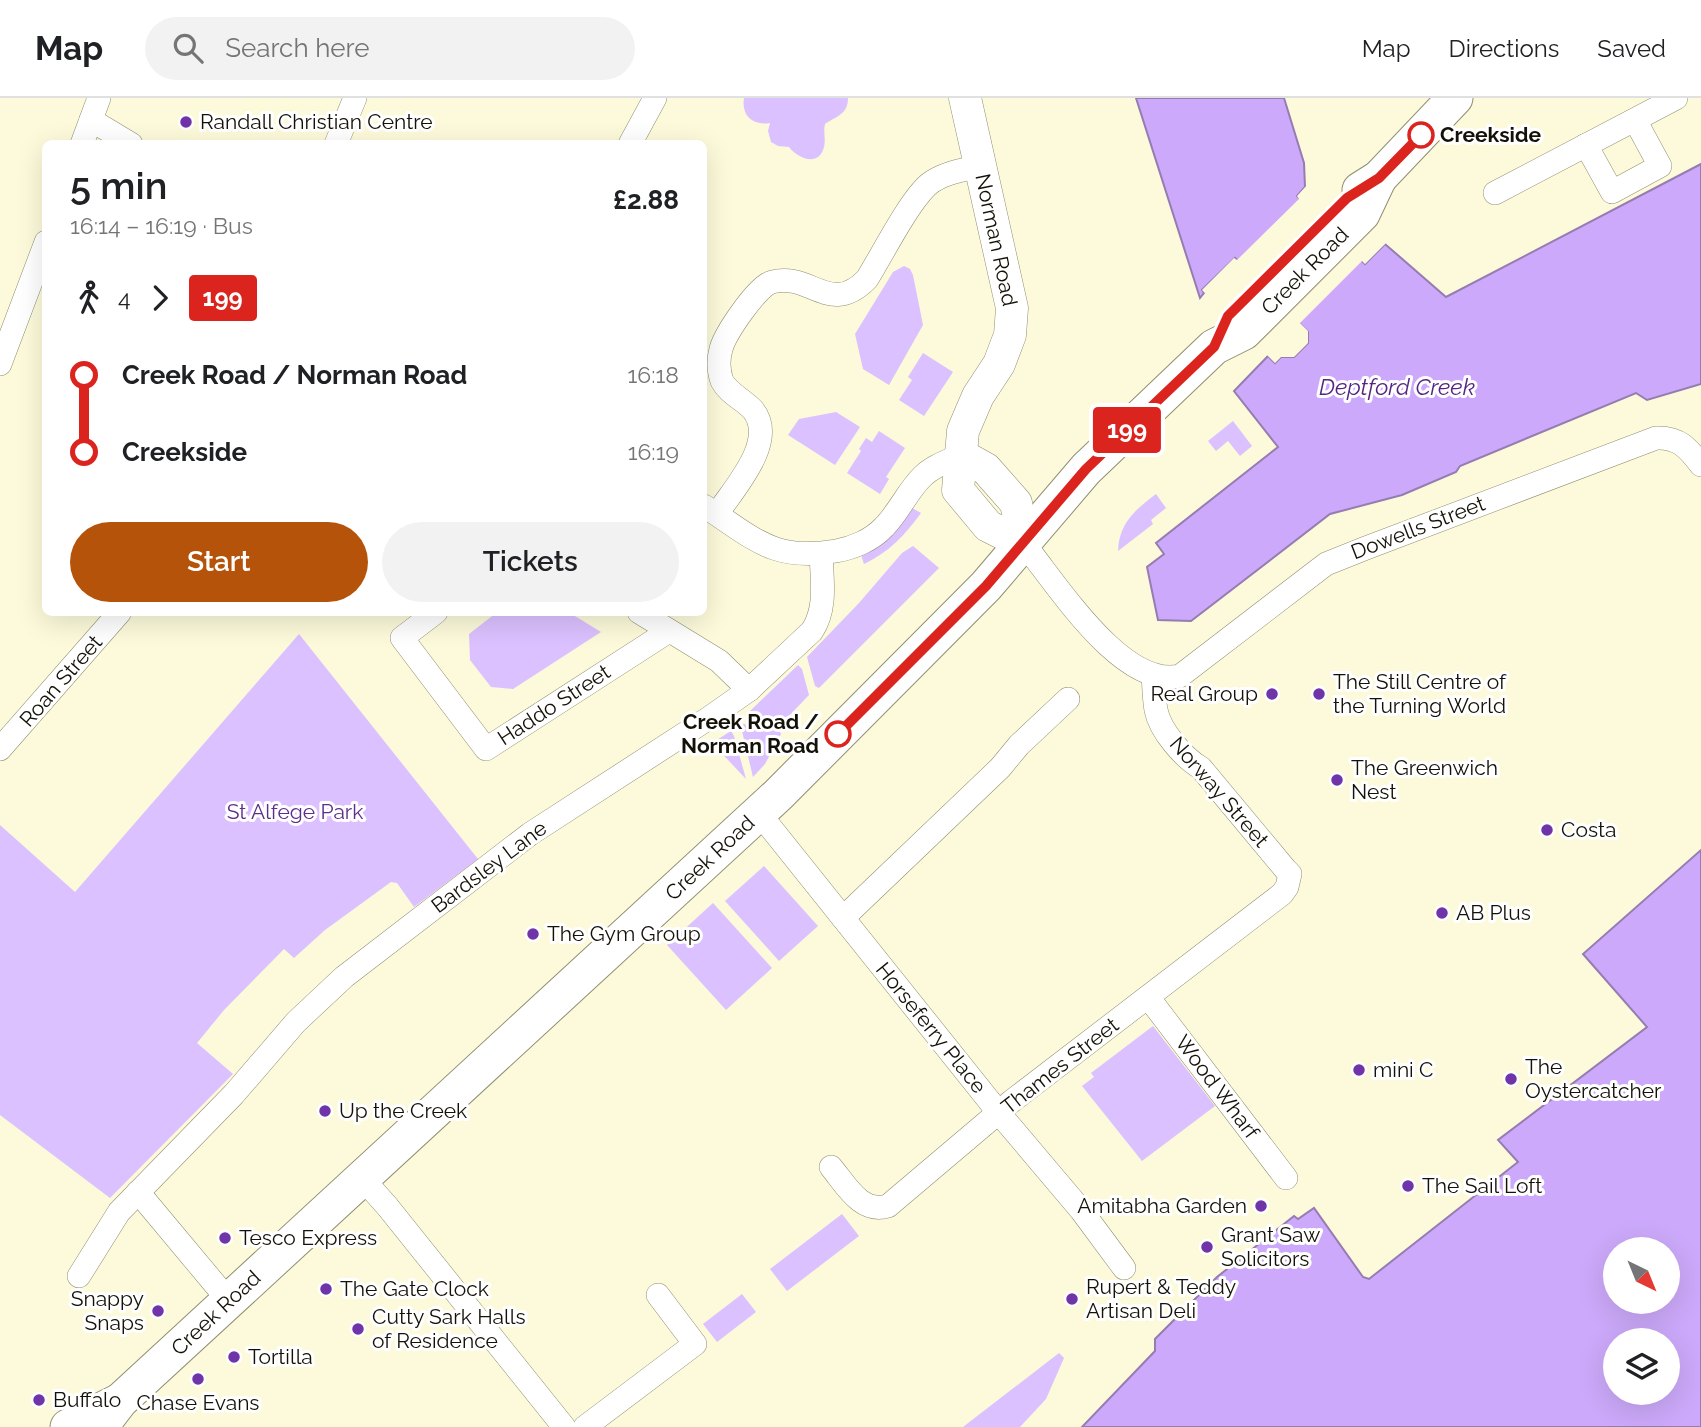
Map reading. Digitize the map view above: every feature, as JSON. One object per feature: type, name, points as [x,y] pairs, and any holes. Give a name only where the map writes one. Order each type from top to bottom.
[{"type":"main road","name":"Norman Road","points":[[965,98],[1012,308],[1010,335],[999,364],[968,416],[963,431],[958,490],[988,526],[1024,544]]},
{"type":"main road","name":"Creek Road","points":[[68,1427],[110,1414],[759,813],[986,586],[1024,544],[1067,488],[1354,206],[1455,98]]},
{"type":"street","points":[[339,140],[355,98]]},
{"type":"street","points":[[632,140],[655,98]]},
{"type":"street","points":[[1495,193],[1676,98]]},
{"type":"street","points":[[83,140],[95,109],[127,140]]},
{"type":"street","points":[[1586,145],[1612,192],[1660,166],[1634,120]]},
{"type":"street","points":[[961,455],[931,469],[922,477],[881,531],[863,543],[842,550],[800,555],[781,552],[762,544],[710,510],[755,456],[761,439],[760,423],[753,410],[723,383],[718,367],[721,346],[755,295],[771,282],[791,281],[841,296],[856,290],[867,279],[918,196],[930,184],[944,176],[980,166]]},
{"type":"street","points":[[0,364],[42,253]]},
{"type":"street","name":"Dowells Street","points":[[1153,676],[1166,679],[1180,676],[1326,564],[1516,490],[1656,438],[1670,438],[1682,443],[1701,465]]},
{"type":"street","points":[[1024,544],[1100,639],[1138,669],[1153,676]]},
{"type":"street","name":"Bardsley Lane","points":[[79,1276],[119,1212],[234,1094],[296,1022],[344,977],[530,834],[749,690],[812,631],[819,620],[823,605],[821,554]]},
{"type":"street","name":"Roan Street","points":[[0,749],[116,616]]},
{"type":"street","name":"Haddo Street","points":[[431,616],[402,638],[486,749],[669,631]]},
{"type":"street","points":[[645,616],[719,661],[749,690]]},
{"type":"street","name":"Norway Street","points":[[1153,676],[1156,713],[1171,739],[1187,760],[1202,768],[1218,787],[1290,874],[1289,881]]},
{"type":"street","points":[[843,918],[1068,699]]},
{"type":"street","name":"Horseferry Place","points":[[759,813],[999,1113],[1081,1210],[1124,1268]]},
{"type":"street","name":"Thames Street","points":[[831,1167],[856,1197],[869,1207],[879,1209],[888,1206],[999,1113],[1282,894],[1289,881]]},
{"type":"street","name":"Wood Wharf","points":[[1148,997],[1286,1178]]},
{"type":"street","points":[[362,1178],[564,1427]]},
{"type":"street","points":[[144,1186],[229,1301]]},
{"type":"street","points":[[585,1427],[695,1344],[658,1295]]},
{"type":"green space","points":[[744,98],[848,98],[848,103],[844,111],[825,124],[825,144],[821,153],[818,157],[808,159],[789,147],[771,142],[768,131],[770,123],[758,123],[746,115]]},
{"type":"green space","points":[[904,266],[910,269],[913,275],[923,325],[889,385],[863,369],[855,334],[893,272]]},
{"type":"green space","points":[[923,353],[953,372],[924,416],[899,400],[912,380],[908,377]]},
{"type":"green space","points":[[836,412],[860,427],[835,465],[788,435],[799,419]]},
{"type":"green space","points":[[1233,421],[1252,446],[1240,456],[1228,441],[1216,451],[1208,441]]},
{"type":"green space","points":[[879,431],[905,448],[886,477],[889,479],[880,494],[847,473],[866,438],[872,442]]},
{"type":"green space","points":[[1156,494],[1166,508],[1151,520],[1153,524],[1118,551],[1125,525],[1141,506]]},
{"type":"green space","points":[[912,508],[921,513],[909,529],[889,548],[864,564],[861,555]]},
{"type":"green space","points":[[913,546],[939,568],[819,688],[815,686],[807,657],[902,553]]},
{"type":"green space","points":[[492,616],[575,616],[601,632],[513,689],[491,687],[470,660],[469,634]]},
{"type":"green space","name":"St Alfege Park","points":[[299,634],[478,859],[414,907],[397,883],[391,882],[325,930],[294,958],[284,949],[224,1010],[197,1043],[233,1074],[110,1198],[0,1115],[0,825],[75,892]]},
{"type":"green space","points":[[798,665],[802,669],[809,695],[785,720],[754,716],[750,711]]},
{"type":"green space","points":[[743,724],[778,728],[781,734],[765,764],[753,777],[742,731]]},
{"type":"green space","points":[[731,731],[734,736],[746,779],[712,743]]},
{"type":"green space","points":[[764,866],[818,926],[779,961],[725,901]]},
{"type":"green space","points":[[713,903],[772,968],[726,1010],[667,945]]},
{"type":"green space","points":[[1153,1026],[1215,1106],[1142,1161],[1082,1086],[1094,1077],[1091,1073]]},
{"type":"green space","points":[[842,1214],[859,1236],[787,1291],[770,1269]]},
{"type":"green space","points":[[742,1294],[756,1312],[717,1342],[703,1324]]},
{"type":"green space","points":[[1059,1353],[1064,1358],[1046,1399],[1020,1427],[963,1427]]},
{"type":"water","name":"Deptford Creek","points":[[1136,98],[1284,98],[1304,163],[1305,187],[1297,196],[1365,264],[1385,244],[1446,297],[1701,164],[1701,384],[1647,400],[1636,393],[1460,466],[1456,472],[1402,495],[1330,514],[1191,621],[1158,620],[1147,567],[1164,554],[1156,543],[1278,447],[1234,391],[1268,356],[1275,363],[1281,357],[1294,357],[1308,343],[1308,332],[1235,258],[1202,290],[1204,293],[1200,298]]},
{"type":"water","points":[[1701,850],[1701,1427],[1082,1427],[1155,1351],[1155,1339],[1217,1277],[1294,1216],[1298,1219],[1314,1208],[1363,1277],[1369,1279],[1518,1162],[1498,1140],[1647,1027],[1583,954]]},
{"type":"pier","points":[[1308,184],[1302,195],[1365,259],[1383,241],[1388,241],[1365,264],[1362,261],[1300,323],[1308,331],[1308,343],[1294,357],[1281,357],[1275,363],[1266,354],[1269,353],[1275,358],[1280,354],[1293,354],[1304,342],[1304,333],[1234,263],[1207,290],[1207,295],[1202,290],[1299,199],[1297,196]]},
{"type":"bus line","name":"199","points":[[838,734],[986,586],[1024,544],[1067,488],[1214,347],[1228,316],[1347,198],[1379,178],[1421,135]]},
{"type":"place","name":"Randall Christian Centre","points":[[186,122]]},
{"type":"place","name":"Creekside","points":[[1421,135]]},
{"type":"place","name":"Real Group","points":[[1272,694]]},
{"type":"place","name":"The Still Centre of the Turning World","points":[[1319,694]]},
{"type":"place","name":"Creek Road / Norman Road","points":[[838,734]]},
{"type":"place","name":"The Greenwich Nest","points":[[1337,780]]},
{"type":"place","name":"Costa","points":[[1547,830]]},
{"type":"place","name":"AB Plus","points":[[1442,913]]},
{"type":"place","name":"The Gym Group","points":[[533,934]]},
{"type":"place","name":"mini C","points":[[1359,1070]]},
{"type":"place","name":"The Oystercatcher","points":[[1511,1079]]},
{"type":"place","name":"Up the Creek","points":[[325,1111]]},
{"type":"place","name":"The Sail Loft","points":[[1408,1186]]},
{"type":"place","name":"Amitabha Garden","points":[[1261,1206]]},
{"type":"place","name":"Tesco Express","points":[[225,1238]]},
{"type":"place","name":"Grant Saw Solicitors","points":[[1207,1247]]},
{"type":"place","name":"The Gate Clock","points":[[326,1289]]},
{"type":"place","name":"Rupert & Teddy Artisan Deli","points":[[1072,1299]]},
{"type":"place","name":"Snappy Snaps","points":[[158,1311]]},
{"type":"place","name":"Cutty Sark Halls of Residence","points":[[358,1329]]},
{"type":"place","name":"Tortilla","points":[[234,1357]]},
{"type":"place","name":"Chase Evans","points":[[198,1379]]},
{"type":"place","name":"Buffalo","points":[[39,1400]]}]
